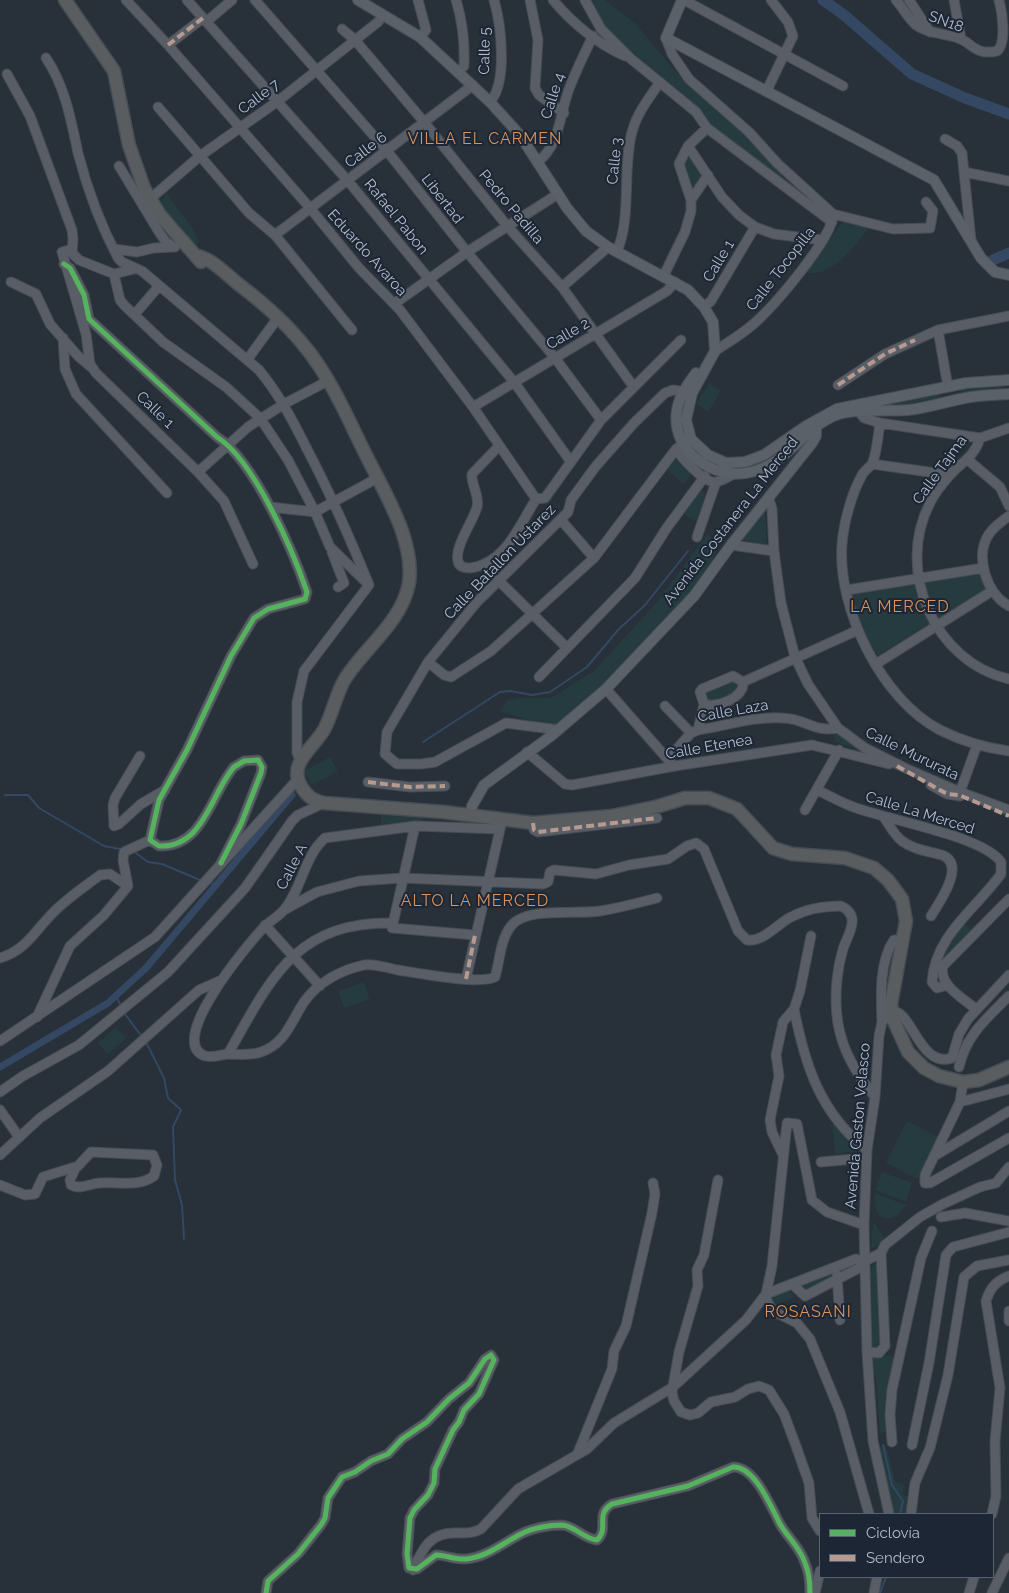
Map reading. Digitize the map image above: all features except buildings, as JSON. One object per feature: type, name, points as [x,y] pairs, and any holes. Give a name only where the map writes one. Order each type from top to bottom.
[{"type":"highway","points":[[65,0],[114,71],[132,158],[150,199],[160,215],[180,245],[198,256],[202,264],[276,320],[326,382],[375,479],[401,525],[410,569],[408,584],[401,606],[378,640],[354,665],[344,682],[326,727],[300,760],[298,781],[306,794],[314,800],[324,803],[471,815],[501,824],[612,816],[698,796],[719,800],[744,815],[773,848],[792,854],[845,858],[874,868],[888,880],[902,899],[906,921],[891,1004],[892,1011],[904,1044],[914,1060],[939,1076],[963,1082],[979,1080],[1008,1066]]},
{"type":"main road","points":[[683,0],[666,38],[934,180],[960,227],[988,266],[995,272],[1009,275]]},
{"type":"main road","points":[[363,1],[420,37],[490,102],[512,125],[558,194],[586,231],[612,249],[688,290],[704,307],[713,322],[715,351],[688,392]]},
{"type":"main road","points":[[683,444],[687,430],[682,408],[707,354],[709,333],[704,307]]},
{"type":"main road","points":[[860,409],[966,383],[1009,380]]},
{"type":"main road","points":[[948,387],[951,401]]},
{"type":"main road","points":[[683,444],[700,450],[717,460],[739,463],[764,455],[837,409],[910,410],[972,396],[1009,394]]},
{"type":"main road","points":[[683,444],[706,466],[734,474],[754,472],[766,467],[802,440],[811,427]]},
{"type":"main road","name":"Avenida Costanera La Merced","points":[[471,815],[472,806],[484,785],[526,752],[559,730],[606,689],[694,596],[731,545],[812,443],[816,436],[811,427]]},
{"type":"street","name":"Eduardo Avaroa","points":[[126,0],[168,45],[310,208],[359,268],[394,304],[473,407],[498,447],[537,496]]},
{"type":"street","name":"Rafael Pabon","points":[[187,0],[348,181],[514,382],[571,462]]},
{"type":"street","points":[[168,45],[232,0]]},
{"type":"street","name":"Libertad","points":[[255,0],[387,151],[467,252],[555,358],[602,420]]},
{"type":"street","points":[[418,0],[426,30],[420,37]]},
{"type":"street","points":[[456,0],[464,31],[464,66],[458,72]]},
{"type":"street","name":"Calle 5","points":[[490,102],[496,96],[500,67],[501,34],[494,0]]},
{"type":"street","points":[[530,0],[538,40],[535,88],[539,95],[564,113]]},
{"type":"street","points":[[553,0],[593,36],[612,50],[630,58]]},
{"type":"street","points":[[585,0],[601,29],[630,58],[696,112],[707,128],[833,218],[893,229],[930,228],[933,211],[926,202]]},
{"type":"street","points":[[683,0],[843,86]]},
{"type":"street","points":[[767,90],[792,40],[793,31],[771,0]]},
{"type":"street","name":"SN18","points":[[896,0],[915,24],[930,32],[961,40],[974,49],[991,52],[997,51],[1002,44],[1003,6]]},
{"type":"street","points":[[909,0],[930,32]]},
{"type":"street","points":[[954,0],[961,40]]},
{"type":"street","name":"Calle 7","points":[[150,199],[200,156],[278,101],[378,22],[383,15]]},
{"type":"street","name":"Pedro Padilla","points":[[342,29],[355,40],[508,227],[562,287],[633,386]]},
{"type":"street","name":"Calle 4","points":[[537,162],[545,156],[564,113],[568,92],[593,36]]},
{"type":"street","points":[[666,38],[672,54],[689,79],[750,132],[777,163],[833,218]]},
{"type":"street","points":[[46,58],[54,69],[68,106],[86,181],[120,260],[134,269],[142,271],[259,370],[284,404],[334,502],[369,584]]},
{"type":"street","points":[[7,74],[30,116],[72,230],[74,239],[72,253]]},
{"type":"street","name":"Calle 3","points":[[612,249],[622,232],[632,132],[640,110],[660,82]]},
{"type":"street","name":"Calle 6","points":[[275,235],[472,86]]},
{"type":"street","points":[[158,106],[249,213],[275,235],[352,330]]},
{"type":"street","points":[[663,277],[685,232],[691,211],[691,200],[679,168],[688,146],[707,128]]},
{"type":"street","points":[[945,139],[957,146],[962,153],[971,240]]},
{"type":"street","points":[[688,146],[722,197],[739,215],[755,227],[774,234],[823,240]]},
{"type":"street","points":[[119,166],[166,242],[180,245]]},
{"type":"street","points":[[964,172],[1009,181]]},
{"type":"street","points":[[691,200],[708,175]]},
{"type":"street","points":[[394,304],[467,252],[558,194]]},
{"type":"street","name":"Calle Tocopilla","points":[[715,351],[760,318],[776,301],[823,240],[833,218]]},
{"type":"street","name":"Calle 1","points":[[704,307],[711,301],[755,227]]},
{"type":"street","points":[[114,249],[138,252],[180,245]]},
{"type":"street","points":[[562,287],[612,249]]},
{"type":"street","points":[[92,367],[86,334],[62,252],[66,250],[79,260],[114,274],[134,269]]},
{"type":"street","points":[[64,264],[70,268],[84,295],[89,319],[217,437],[228,444],[250,474],[270,508],[307,596],[301,601],[268,609],[254,618],[231,656],[188,750],[165,790],[157,808],[150,840]]},
{"type":"street","points":[[114,274],[120,300],[180,356],[226,388],[260,418],[288,460],[315,512],[344,583],[338,587]]},
{"type":"street","name":"Calle 1","points":[[11,282],[36,294],[50,324],[78,356],[92,367],[198,472],[224,501],[253,564]]},
{"type":"street","name":"Calle 2","points":[[473,407],[667,291],[675,282]]},
{"type":"street","points":[[135,314],[159,286]]},
{"type":"street","points":[[838,385],[884,354],[938,330],[1009,316]]},
{"type":"street","points":[[247,360],[276,320]]},
{"type":"street","points":[[938,330],[948,387]]},
{"type":"street","points":[[63,338],[65,369],[76,394],[166,493]]},
{"type":"street","points":[[498,447],[472,474],[477,507],[459,550],[458,562],[460,566],[468,568],[485,565],[496,558],[508,545],[537,496],[571,462],[602,420],[633,386],[681,340]]},
{"type":"street","points":[[198,472],[260,418],[326,382]]},
{"type":"street","name":"Calle Batallon Ustarez","points":[[559,730],[506,723],[435,762],[403,765],[392,762],[385,754],[385,740],[390,727],[428,662],[477,602],[561,520],[568,512],[571,500],[596,466],[634,423],[665,393],[688,392]]},
{"type":"street","points":[[860,409],[864,418],[880,423],[980,438]]},
{"type":"street","points":[[880,423],[872,464],[862,475],[846,524],[842,553],[847,590],[858,630],[876,664],[902,699],[920,717],[939,730],[977,745],[1009,751]]},
{"type":"street","name":"Calle Tajma","points":[[917,578],[916,540],[920,522],[931,501],[950,475],[968,460],[977,448],[980,438],[1009,428]]},
{"type":"street","points":[[683,444],[691,467],[711,482],[716,482],[734,474]]},
{"type":"street","points":[[428,662],[444,675],[451,677],[491,651],[594,558],[683,444]]},
{"type":"street","points":[[968,460],[1000,487],[1009,506]]},
{"type":"street","points":[[872,464],[950,475]]},
{"type":"street","points":[[539,677],[566,647],[635,578],[666,529],[705,476]]},
{"type":"street","points":[[270,508],[315,512],[375,479]]},
{"type":"street","points":[[697,537],[716,482]]},
{"type":"street","name":"Calle Mururata","points":[[768,499],[772,509],[774,551],[780,603],[795,658],[808,684],[838,728],[865,748],[901,767],[1009,810]]},
{"type":"street","points":[[1009,516],[988,536],[984,547],[983,568],[992,592],[1009,606]]},
{"type":"street","points":[[561,520],[594,558]]},
{"type":"street","points":[[731,545],[774,551]]},
{"type":"street","points":[[330,547],[369,584]]},
{"type":"street","points":[[847,590],[983,568]]},
{"type":"street","points":[[917,578],[936,625],[959,653],[974,665],[1009,679]]},
{"type":"street","points":[[498,580],[566,647]]},
{"type":"street","points":[[300,760],[297,753],[297,702],[304,671],[369,584]]},
{"type":"street","points":[[876,664],[992,592]]},
{"type":"street","points":[[743,682],[858,630]]},
{"type":"street","points":[[694,732],[704,704],[700,692],[704,687],[733,676],[743,682]]},
{"type":"street","points":[[704,704],[711,706],[737,696],[742,690],[743,682]]},
{"type":"street","points":[[606,689],[675,766]]},
{"type":"street","name":"Calle Laza","points":[[665,706],[694,732]]},
{"type":"street","name":"Calle Laza","points":[[668,759],[694,732],[773,718],[791,718],[822,730],[838,728]]},
{"type":"street","points":[[960,792],[977,745]]},
{"type":"street","name":"Calle Etenea","points":[[526,752],[565,784],[572,785],[798,746],[822,746],[901,767]]},
{"type":"street","points":[[806,810],[839,750]]},
{"type":"street","points":[[140,756],[115,798],[113,805],[114,826],[119,824],[141,804],[165,790]]},
{"type":"street","points":[[150,840],[153,844],[163,847],[176,844],[185,839],[206,816],[234,767],[244,761],[258,760],[262,767],[262,773],[241,824],[221,863]]},
{"type":"street","points":[[901,767],[947,794],[959,796],[1009,816]]},
{"type":"street","points":[[0,1041],[155,937],[298,781]]},
{"type":"street","points":[[368,782],[410,786],[445,786]]},
{"type":"street","name":"Calle La Merced","points":[[817,790],[851,806],[965,839],[991,852],[1001,862],[1002,874],[952,930],[944,946],[932,982],[937,988],[948,985]]},
{"type":"street","points":[[0,1092],[23,1076],[79,1045],[157,981],[245,888],[292,821],[298,815],[324,803]]},
{"type":"street","points":[[883,816],[902,842],[924,852],[943,856],[951,864],[952,875],[948,886],[932,916]]},
{"type":"street","points":[[534,823],[534,830],[538,832],[657,818]]},
{"type":"street","points":[[466,979],[490,881],[501,824]]},
{"type":"street","name":"Calle A","points":[[228,1054],[212,1057],[204,1055],[194,1042],[195,1026],[222,980],[266,925],[284,910],[295,894],[314,851],[325,838],[415,826],[501,824]]},
{"type":"street","points":[[415,826],[392,928],[475,936]]},
{"type":"street","points":[[128,886],[122,860],[124,852],[150,840]]},
{"type":"street","points":[[284,910],[304,898],[345,884],[402,878],[543,884],[548,882],[550,872],[554,870],[596,874],[628,864],[668,858],[687,846],[696,843],[704,850],[738,931],[747,940],[754,941],[802,912],[831,906],[846,908],[853,924],[839,964],[836,995],[837,1019],[846,1055],[854,1070],[875,1097]]},
{"type":"street","points":[[0,958],[12,955],[27,944],[50,916],[100,875],[110,874],[128,886]]},
{"type":"street","points":[[37,1017],[70,946],[104,915],[128,886]]},
{"type":"street","points":[[393,923],[366,924],[323,935],[293,954],[269,985],[228,1054],[248,1055],[276,1046],[305,1001],[320,986],[346,970],[372,964],[398,970],[488,980],[495,977],[508,932],[513,924],[521,919],[549,913],[600,911],[657,898]]},
{"type":"street","points":[[976,1009],[943,979],[944,966],[1009,898]]},
{"type":"street","points":[[266,925],[320,986]]},
{"type":"street","points":[[783,1156],[772,1132],[770,1120],[779,1076],[776,1055],[785,1018],[794,1009],[804,976],[811,936]]},
{"type":"street","name":"Avenida Gaston Velasco","points":[[889,1513],[873,1441],[867,1352],[864,1225],[867,1154],[875,1097],[879,1036],[882,1022],[882,988],[886,964],[894,940],[904,940]]},
{"type":"street","points":[[882,1022],[892,1011],[902,1014],[922,1045],[938,1058],[952,1058],[968,1018],[1009,975]]},
{"type":"street","points":[[0,1155],[54,1108],[108,1071],[199,990],[222,980]]},
{"type":"street","points":[[959,1067],[970,1038],[978,1026],[1009,996]]},
{"type":"street","points":[[794,1009],[806,1063],[816,1088],[836,1117],[867,1154]]},
{"type":"street","points":[[958,1041],[970,1038]]},
{"type":"street","points":[[963,1082],[960,1102],[924,1178],[925,1183],[930,1183],[1009,1138]]},
{"type":"street","points":[[960,1102],[1009,1088]]},
{"type":"street","points":[[0,1110],[19,1137]]},
{"type":"street","points":[[936,1156],[1009,1111]]},
{"type":"street","points":[[413,1570],[421,1553],[431,1539],[438,1535],[473,1533],[480,1529],[518,1489],[577,1455],[595,1443],[614,1423],[673,1387],[746,1320],[766,1294],[772,1266],[787,1123],[796,1124],[812,1200],[827,1212],[864,1225]]},
{"type":"street","points":[[0,1185],[30,1196],[35,1194],[43,1177],[76,1167],[88,1154],[96,1152],[153,1155],[157,1165],[154,1176],[144,1181],[98,1183],[81,1187],[71,1185],[70,1180],[76,1167]]},
{"type":"street","points":[[821,1162],[867,1154]]},
{"type":"street","points":[[867,1352],[879,1353],[885,1346],[881,1253],[885,1245],[920,1218],[943,1204],[980,1187],[996,1183],[1009,1167]]},
{"type":"street","points":[[718,1180],[704,1255],[697,1270],[698,1286],[679,1352],[672,1396],[677,1408],[690,1415],[698,1413],[711,1402],[735,1396],[748,1389],[759,1386],[769,1390],[784,1414],[796,1446],[809,1483],[812,1518],[819,1529]]},
{"type":"street","points":[[577,1455],[612,1369],[614,1351],[626,1326],[652,1213],[655,1194],[653,1183]]},
{"type":"street","points":[[941,1217],[965,1213],[1009,1221]]},
{"type":"street","points":[[892,1442],[890,1415],[892,1390],[921,1258],[932,1231]]},
{"type":"street","points":[[912,1445],[929,1363],[946,1255],[953,1247],[1009,1232]]},
{"type":"street","points":[[792,1284],[804,1296],[859,1268],[865,1261],[881,1253]]},
{"type":"street","points":[[766,1294],[856,1260],[865,1261]]},
{"type":"street","points":[[911,1513],[915,1483],[930,1448],[948,1375],[964,1277],[977,1266],[1009,1260]]},
{"type":"street","points":[[836,1268],[840,1320]]},
{"type":"street","points":[[992,1513],[996,1496],[995,1441],[1000,1388],[986,1301],[989,1291],[996,1283],[1009,1276]]},
{"type":"street","points":[[766,1294],[773,1311],[797,1323],[810,1339],[840,1412],[871,1513]]},
{"type":"street","points":[[1009,1311],[1009,1321]]},
{"type":"street","points":[[266,1593],[268,1581],[298,1554],[321,1526],[325,1518],[328,1498],[342,1477],[388,1454],[402,1439],[427,1422],[449,1399],[469,1383],[485,1360],[491,1355],[494,1360],[483,1386],[479,1394],[464,1410],[435,1470],[430,1491],[414,1510],[410,1518],[406,1554],[409,1568],[413,1570]]},
{"type":"street","points":[[413,1570],[436,1555],[464,1560],[495,1550],[521,1533],[544,1527],[565,1525],[590,1539],[597,1540],[603,1530],[602,1515],[606,1508],[612,1504],[688,1486],[739,1466],[746,1470],[765,1494],[780,1524],[798,1547],[807,1569],[810,1593]]},
{"type":"street","points":[[992,1593],[1009,1558]]},
{"type":"street","points":[[815,1593],[819,1575]]},
{"type":"street","points":[[874,1593],[877,1578]]},
{"type":"street","points":[[969,1593],[974,1578]]},
{"type":"green space","points":[[588,0],[605,0],[636,24],[675,71],[743,130],[825,212],[745,154],[617,43]]},
{"type":"green space","points":[[687,157],[690,158],[702,175],[693,188],[683,166]]},
{"type":"green space","points":[[166,193],[192,227],[199,242],[195,244],[169,217],[161,202]]},
{"type":"green space","points":[[845,219],[870,226],[851,250],[833,266],[813,273],[804,271]]},
{"type":"green space","points":[[709,383],[721,391],[708,412],[696,404]]},
{"type":"green space","points":[[1001,386],[1002,389],[961,394],[960,390]]},
{"type":"green space","points":[[939,394],[940,398],[890,407],[890,405]]},
{"type":"green space","points":[[674,459],[692,473],[684,484],[666,469]]},
{"type":"green space","points":[[700,489],[706,494],[697,522],[684,514]]},
{"type":"green space","points":[[765,510],[767,545],[742,540]]},
{"type":"green space","points":[[708,533],[717,551],[701,582],[607,684],[557,725],[534,722],[500,711],[508,700],[517,698],[551,698],[595,670],[657,602]]},
{"type":"green space","name":"LA MERCED","points":[[980,572],[987,590],[937,620],[922,581]]},
{"type":"green space","name":"LA MERCED","points":[[916,581],[930,623],[878,655],[861,626],[853,594]]},
{"type":"green space","points":[[736,679],[740,689],[738,692],[711,702],[708,701],[705,692]]},
{"type":"green space","points":[[833,733],[839,735],[863,752],[836,742]]},
{"type":"green space","points":[[330,757],[338,771],[312,785],[304,771]]},
{"type":"green space","points":[[963,797],[1009,814],[1009,819]]},
{"type":"green space","points":[[381,815],[424,818],[418,824],[381,827]]},
{"type":"green space","points":[[964,921],[972,931],[938,967],[957,929]]},
{"type":"green space","points":[[364,982],[370,999],[344,1008],[338,991]]},
{"type":"green space","points":[[116,1027],[126,1038],[108,1054],[98,1043]]},
{"type":"green space","points":[[835,1120],[857,1147],[857,1153],[847,1152],[835,1155],[832,1121]]},
{"type":"green space","points":[[907,1121],[938,1137],[917,1179],[886,1163]]},
{"type":"green space","points":[[882,1172],[912,1183],[906,1202],[875,1190]]},
{"type":"green space","points":[[875,1193],[906,1205],[895,1216],[884,1218],[879,1216],[875,1207]]},
{"type":"green space","points":[[873,1221],[886,1241],[871,1249]]},
{"type":"green space","points":[[875,1264],[879,1265],[881,1349],[872,1348],[871,1268]]},
{"type":"green space","points":[[831,1274],[830,1278],[807,1291],[801,1285]]},
{"type":"green space","points":[[787,1289],[795,1297],[773,1306],[769,1296]]},
{"type":"green space","points":[[878,1355],[896,1357],[886,1406],[887,1432],[880,1433],[876,1376],[871,1375],[871,1358],[875,1358]]},
{"type":"green space","points":[[886,1444],[895,1481],[904,1485],[903,1494],[914,1502],[911,1513],[895,1513],[880,1459],[880,1446]]},
{"type":"waterway","points":[[823,0],[844,15],[912,74],[965,98],[1009,114]]},
{"type":"waterway","points":[[993,260],[1009,253]]},
{"type":"waterway","points":[[423,742],[500,692],[510,691],[532,695],[550,692],[587,667],[618,630],[645,605],[688,551]]},
{"type":"waterway","points":[[5,795],[28,795],[39,808],[104,846],[120,849]]},
{"type":"waterway","points":[[0,1067],[108,1003],[146,968],[292,795]]},
{"type":"waterway","points":[[133,851],[148,862],[162,864],[200,880]]},
{"type":"waterway","points":[[211,883],[218,885]]},
{"type":"waterway","points":[[116,996],[120,1004]]},
{"type":"waterway","points":[[125,1014],[142,1037]]},
{"type":"waterway","points":[[146,1042],[164,1078],[168,1098],[181,1110],[173,1127],[175,1180],[182,1205],[184,1239]]},
{"type":"waterway","points":[[883,1445],[892,1485],[903,1501],[900,1513]]},
{"type":"waterway","points":[[880,1593],[886,1578]]},
{"type":"marked path","points":[[168,45],[203,18]]},
{"type":"marked path","points":[[838,385],[885,354],[915,340]]},
{"type":"marked path","points":[[897,766],[947,794],[959,795],[1009,816]]},
{"type":"marked path","points":[[368,782],[410,787],[445,786]]},
{"type":"marked path","points":[[533,823],[534,830],[538,832],[657,818]]},
{"type":"marked path","points":[[466,979],[475,935]]},
{"type":"cycle path","points":[[64,264],[70,268],[84,295],[89,319],[231,449],[245,465],[271,508],[307,592],[305,599],[268,609],[254,618],[231,656],[187,750],[159,800],[150,840],[159,846],[174,844],[186,838],[196,829],[234,767],[244,761],[258,760],[262,767],[261,773],[241,824],[221,863]]},
{"type":"cycle path","points":[[266,1593],[268,1581],[298,1554],[321,1525],[325,1518],[328,1498],[342,1477],[388,1454],[402,1439],[427,1422],[449,1399],[469,1383],[485,1359],[491,1355],[494,1360],[479,1394],[464,1410],[435,1469],[434,1483],[428,1495],[414,1510],[410,1518],[407,1554],[409,1568],[417,1569],[436,1555],[462,1559],[481,1556],[525,1532],[547,1526],[567,1526],[597,1540],[601,1535],[604,1513],[612,1504],[688,1486],[733,1467],[741,1468],[748,1473],[767,1498],[780,1524],[803,1557],[810,1593]]},
{"type":"district","name":"VILLA EL CARMEN","points":[[485,139]]},
{"type":"district","name":"LA MERCED","points":[[900,607]]},
{"type":"district","name":"ALTO LA MERCED","points":[[475,901]]},
{"type":"district","name":"ROSASANI","points":[[808,1312]]}]
